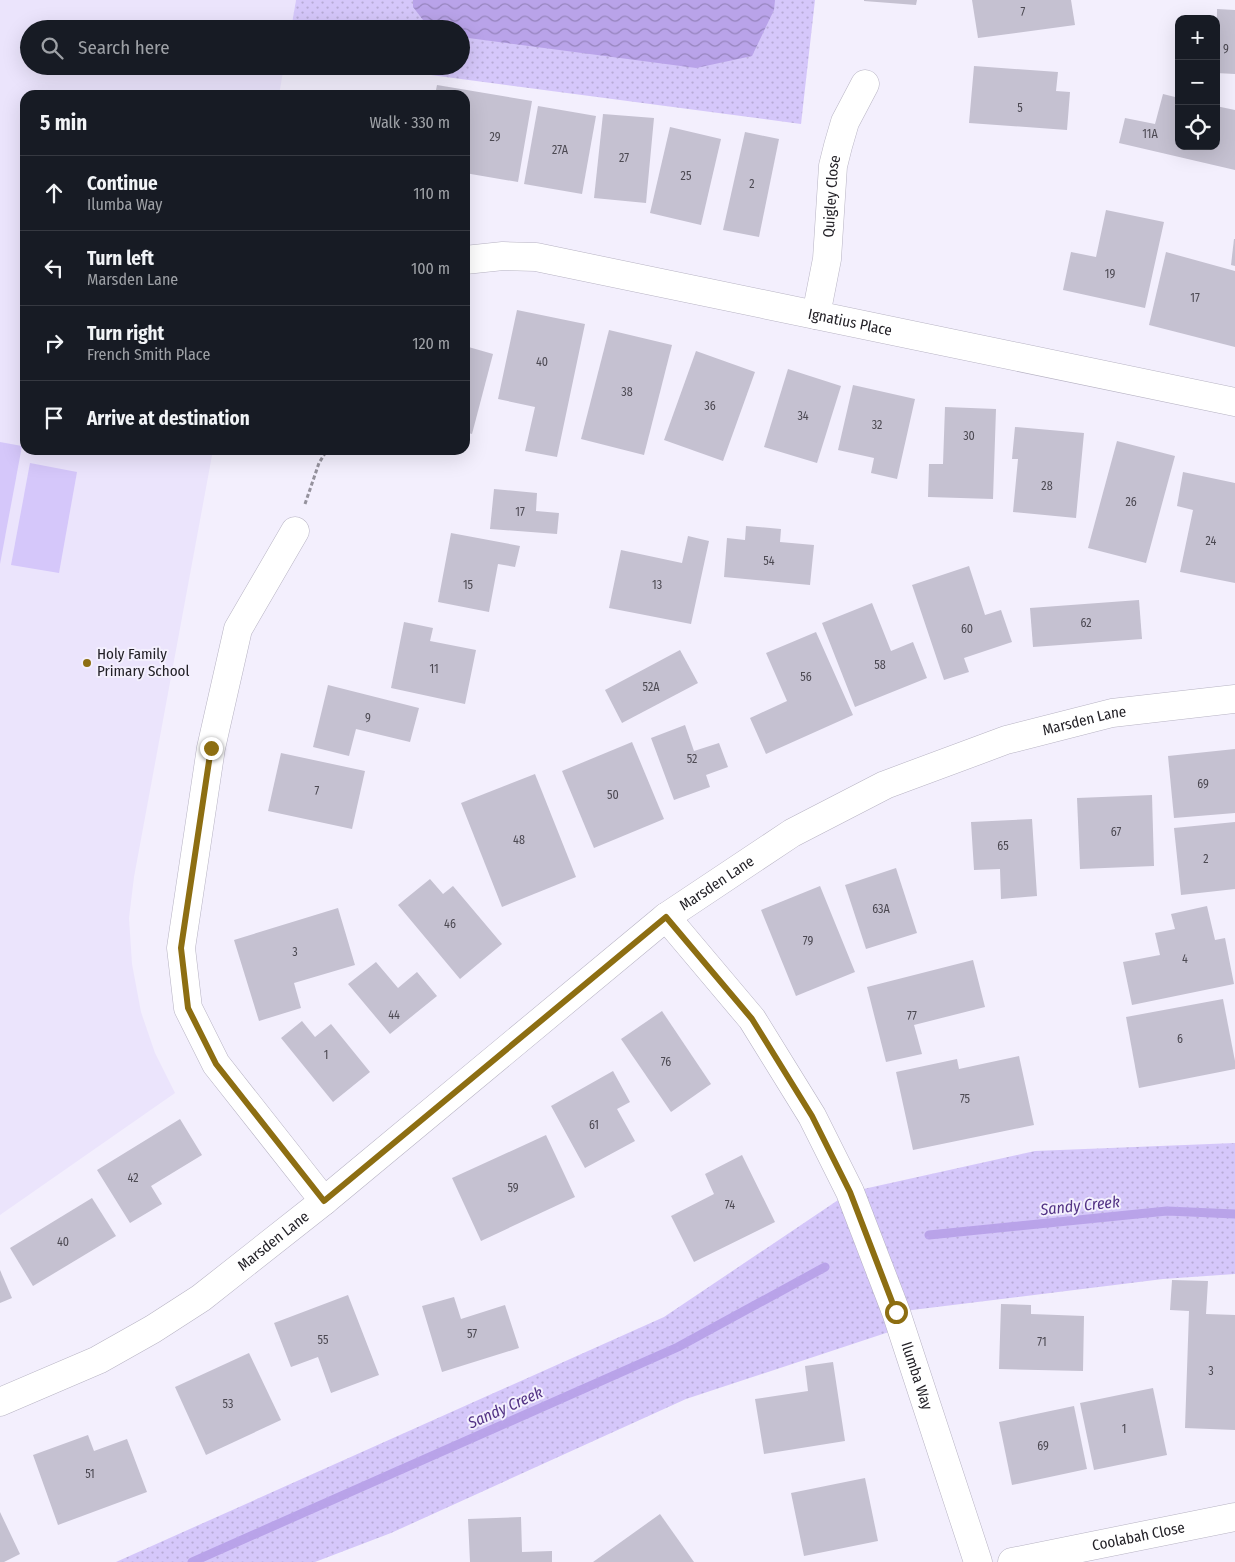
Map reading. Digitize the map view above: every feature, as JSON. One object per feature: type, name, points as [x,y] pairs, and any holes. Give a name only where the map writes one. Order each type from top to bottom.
[{"type":"street","name":"Quigley Close","points":[[816,315],[827,259],[833,166],[846,122],[865,84]]},
{"type":"street","name":"Ignatius Place","points":[[470,259],[503,256],[536,257],[1235,402]]},
{"type":"street","points":[[295,531],[238,629],[211,748],[181,948],[188,1008],[216,1064],[324,1201]]},
{"type":"street","name":"Marsden Lane","points":[[0,1402],[98,1360],[153,1329],[201,1298],[324,1201],[666,917],[792,833],[885,784],[1006,740],[1112,713],[1235,699]]},
{"type":"street","name":"Ilumba Way","points":[[666,917],[752,1019],[812,1116],[850,1192],[896,1312],[978,1562]]},
{"type":"street","name":"Coolabah Close","points":[[1012,1562],[1235,1516]]},
{"type":"path","points":[[295,531],[319,463],[324,455]]},
{"type":"shaded area","name":"Holy Family Primary School","points":[[0,0],[296,0],[293,20],[20,20],[20,75],[282,75],[280,90],[20,90],[20,455],[212,455],[134,877],[129,918],[132,964],[141,1012],[155,1053],[175,1093],[0,1215]]},
{"type":"shaded area","points":[[296,0],[815,0],[801,124],[431,75],[470,75],[470,20],[293,20]]},
{"type":"shaded area","points":[[0,442],[20,446],[20,455],[0,564]]},
{"type":"shaded area","points":[[30,463],[77,472],[59,573],[11,565]]},
{"type":"shaded area","points":[[1235,1143],[1235,1274],[1163,1279],[896,1312],[901,1328],[686,1399],[391,1533],[315,1562],[116,1562],[664,1317],[850,1192],[1035,1151]]},
{"type":"water","points":[[413,0],[775,0],[774,10],[752,56],[696,68],[470,38],[470,20],[423,20],[413,7]]},
{"type":"building","points":[[864,0],[917,0],[916,5]]},
{"type":"building","points":[[972,0],[1071,0],[1075,25],[978,38]]},
{"type":"building","points":[[1217,9],[1235,10],[1235,74],[1220,73],[1220,15],[1217,15]]},
{"type":"building","points":[[974,66],[1058,72],[1056,91],[1070,92],[1067,130],[969,123]]},
{"type":"building","points":[[437,85],[467,90],[436,90]]},
{"type":"building","points":[[470,91],[532,101],[518,182],[470,174]]},
{"type":"building","points":[[1163,94],[1175,97],[1175,150],[1220,150],[1220,107],[1235,110],[1235,170],[1119,143],[1125,118],[1155,124]]},
{"type":"building","points":[[538,106],[596,116],[582,194],[524,184]]},
{"type":"building","points":[[603,114],[654,118],[646,203],[594,198]]},
{"type":"building","points":[[670,127],[721,139],[701,225],[650,213]]},
{"type":"building","points":[[745,132],[779,139],[759,237],[723,230]]},
{"type":"building","points":[[1106,210],[1164,222],[1145,308],[1063,290],[1071,252],[1096,257]]},
{"type":"building","points":[[1235,239],[1235,266],[1231,265]]},
{"type":"building","points":[[1166,252],[1235,271],[1235,347],[1149,325]]},
{"type":"building","points":[[517,310],[585,324],[557,457],[525,451],[535,407],[498,399]]},
{"type":"building","points":[[609,330],[672,345],[644,455],[581,439]]},
{"type":"building","points":[[470,347],[493,354],[472,434],[470,433]]},
{"type":"building","points":[[696,351],[755,372],[723,461],[664,440]]},
{"type":"building","points":[[788,369],[841,386],[817,463],[764,447]]},
{"type":"building","points":[[853,385],[915,399],[897,479],[871,473],[874,458],[838,450]]},
{"type":"building","points":[[945,407],[996,409],[993,499],[928,497],[929,464],[943,464]]},
{"type":"building","points":[[1015,427],[1084,433],[1076,518],[1013,512],[1018,459],[1012,459]]},
{"type":"building","points":[[1117,441],[1175,456],[1146,563],[1088,548]]},
{"type":"building","points":[[1183,472],[1235,483],[1235,583],[1180,572],[1193,510],[1177,506]]},
{"type":"building","points":[[494,489],[537,493],[536,511],[559,513],[557,534],[490,529]]},
{"type":"building","points":[[746,526],[781,529],[780,542],[814,545],[810,585],[724,577],[727,538],[745,540]]},
{"type":"building","points":[[451,533],[520,546],[515,567],[498,564],[489,612],[438,602]]},
{"type":"building","points":[[688,536],[709,541],[691,624],[609,608],[621,550],[682,563]]},
{"type":"building","points":[[969,566],[985,615],[1001,610],[1012,642],[964,658],[969,672],[944,680],[912,585]]},
{"type":"building","points":[[1139,600],[1142,639],[1033,647],[1030,608]]},
{"type":"building","points":[[872,603],[891,651],[913,642],[927,678],[855,707],[822,623]]},
{"type":"building","points":[[404,622],[433,628],[430,641],[476,650],[465,704],[391,688]]},
{"type":"building","points":[[816,632],[853,715],[766,754],[750,718],[787,701],[766,653]]},
{"type":"building","points":[[680,650],[698,683],[622,723],[605,690]]},
{"type":"building","points":[[328,685],[419,708],[410,742],[356,729],[349,756],[313,747]]},
{"type":"building","points":[[685,725],[694,751],[719,743],[728,767],[706,775],[710,787],[674,800],[651,738]]},
{"type":"building","points":[[632,742],[664,819],[594,848],[562,771]]},
{"type":"building","points":[[1235,749],[1235,813],[1174,818],[1168,756]]},
{"type":"building","points":[[281,753],[365,771],[352,829],[268,811]]},
{"type":"building","points":[[535,774],[576,877],[502,907],[461,803]]},
{"type":"building","points":[[1152,795],[1154,866],[1080,869],[1077,798]]},
{"type":"building","points":[[1032,819],[1037,896],[1001,899],[1000,869],[974,870],[971,822]]},
{"type":"building","points":[[1235,822],[1235,889],[1181,895],[1174,828]]},
{"type":"building","points":[[896,868],[917,933],[866,949],[845,885]]},
{"type":"building","points":[[430,879],[443,894],[453,886],[502,944],[460,979],[398,905]]},
{"type":"building","points":[[820,886],[855,972],[796,996],[761,910]]},
{"type":"building","points":[[1207,906],[1215,940],[1225,938],[1234,984],[1132,1005],[1123,962],[1160,955],[1155,933],[1175,929],[1171,914]]},
{"type":"building","points":[[338,908],[355,965],[294,983],[301,1008],[259,1021],[234,940]]},
{"type":"building","points":[[973,960],[985,1007],[914,1025],[922,1054],[886,1062],[867,987]]},
{"type":"building","points":[[376,962],[398,988],[417,972],[437,996],[390,1034],[348,984]]},
{"type":"building","points":[[1223,999],[1235,1069],[1139,1088],[1126,1017]]},
{"type":"building","points":[[662,1011],[711,1084],[671,1112],[621,1039]]},
{"type":"building","points":[[302,1021],[315,1037],[331,1024],[370,1072],[333,1102],[281,1038]]},
{"type":"building","points":[[1019,1056],[1034,1125],[913,1150],[896,1072],[957,1059],[959,1069]]},
{"type":"building","points":[[613,1071],[630,1102],[617,1109],[635,1141],[585,1168],[551,1106]]},
{"type":"building","points":[[180,1119],[202,1155],[151,1186],[162,1204],[130,1223],[97,1170]]},
{"type":"building","points":[[546,1135],[575,1197],[481,1241],[452,1178]]},
{"type":"building","points":[[742,1155],[775,1222],[694,1262],[671,1216],[714,1194],[705,1174]]},
{"type":"building","points":[[92,1198],[116,1236],[33,1286],[10,1248]]},
{"type":"building","points":[[0,1270],[12,1298],[0,1303]]},
{"type":"building","points":[[1172,1280],[1208,1281],[1206,1314],[1235,1315],[1235,1430],[1185,1428],[1189,1311],[1170,1310]]},
{"type":"building","points":[[348,1295],[379,1375],[331,1393],[318,1357],[291,1367],[274,1323]]},
{"type":"building","points":[[454,1297],[461,1319],[505,1305],[519,1348],[442,1372],[422,1306]]},
{"type":"building","points":[[1001,1304],[1031,1305],[1031,1314],[1084,1316],[1083,1371],[999,1369]]},
{"type":"building","points":[[249,1353],[281,1420],[206,1455],[175,1387]]},
{"type":"building","points":[[833,1362],[845,1441],[764,1454],[755,1399],[808,1391],[805,1366]]},
{"type":"building","points":[[1153,1388],[1167,1455],[1094,1470],[1080,1403]]},
{"type":"building","points":[[1074,1406],[1087,1469],[1012,1485],[999,1422]]},
{"type":"building","points":[[88,1435],[94,1451],[127,1439],[147,1492],[58,1525],[33,1455]]},
{"type":"building","points":[[865,1478],[878,1541],[804,1556],[791,1493]]},
{"type":"building","points":[[0,1512],[20,1554],[4,1562],[0,1562]]},
{"type":"building","points":[[660,1514],[694,1562],[593,1562]]},
{"type":"building","points":[[521,1517],[522,1552],[552,1551],[552,1562],[470,1562],[468,1519]]},
{"type":"waterway","name":"Sandy Creek","points":[[929,1235],[1167,1211],[1235,1214]]},
{"type":"waterway","name":"Sandy Creek","points":[[192,1562],[678,1347],[825,1267]]},
{"type":"place","name":"Holy Family Primary School","points":[[87,663]]},
{"type":"route","points":[[211,748],[181,948],[188,1008],[216,1064],[324,1201],[666,917],[752,1019],[812,1116],[850,1192],[896,1312]]}]
